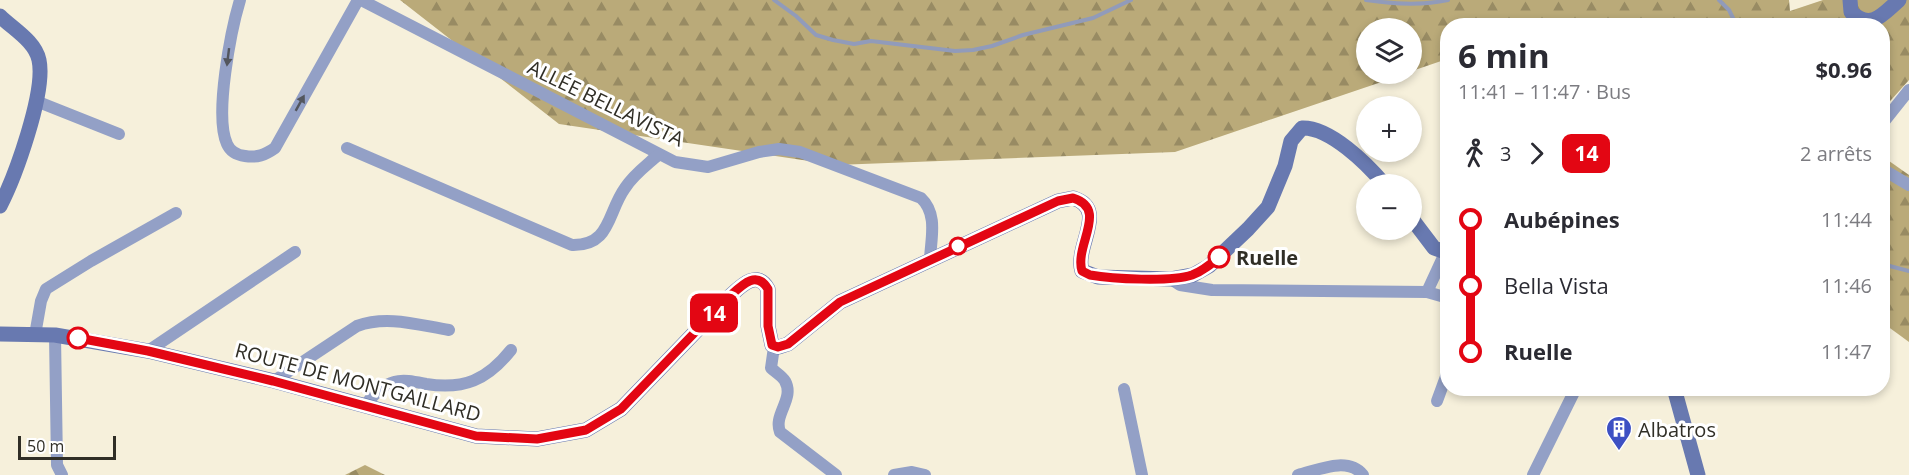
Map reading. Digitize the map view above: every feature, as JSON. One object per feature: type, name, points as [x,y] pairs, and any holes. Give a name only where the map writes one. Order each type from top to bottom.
[{"type":"street","points":[[240,0],[230,40],[223,120],[226,141],[230,150],[241,156],[257,157],[275,148],[359,0]]},
{"type":"street","name":"ALLÉE BELLAVISTA","points":[[359,0],[675,162],[708,167],[759,152],[779,149],[800,152],[921,198],[927,203],[932,218],[930,259]]},
{"type":"street","points":[[1850,0],[1851,12],[1857,18]]},
{"type":"street","points":[[1877,18],[1899,0]]},
{"type":"street","points":[[0,16],[25,38],[39,59],[36,101],[11,184],[0,206]]},
{"type":"street","points":[[1890,113],[1909,90]]},
{"type":"street","points":[[36,101],[119,134]]},
{"type":"street","points":[[836,475],[780,432],[778,418],[786,403],[787,391],[784,380],[771,368],[774,347],[788,344],[840,302],[1058,201],[1073,198],[1086,204],[1090,215],[1088,231],[1080,253],[1082,271],[1098,277],[1171,279],[1192,275],[1209,266],[1248,230],[1268,207],[1285,166],[1291,141],[1302,128],[1323,132],[1358,156],[1375,174]]},
{"type":"street","points":[[347,148],[572,245],[590,243],[603,233],[626,186],[658,154]]},
{"type":"street","points":[[1890,174],[1909,185]]},
{"type":"street","points":[[35,335],[38,310],[46,289],[176,213]]},
{"type":"street","points":[[1422,232],[1434,248],[1440,250]]},
{"type":"street","points":[[148,351],[295,252]]},
{"type":"street","points":[[1427,292],[1440,265]]},
{"type":"street","name":"ROUTE DE MONTGAILLARD","points":[[0,334],[55,335],[148,351],[273,381],[476,436],[537,439],[586,430],[621,409],[729,297],[745,282],[752,279],[764,283],[768,289],[768,326],[774,347]]},
{"type":"street","points":[[1171,279],[1180,285],[1212,290],[1427,292],[1440,296]]},
{"type":"street","points":[[273,381],[357,326],[372,320],[387,319],[449,330]]},
{"type":"street","points":[[55,335],[57,465],[62,475]]},
{"type":"street","points":[[365,405],[383,387],[394,381],[447,386],[474,381],[487,375],[511,350]]},
{"type":"street","points":[[1124,389],[1142,475]]},
{"type":"street","points":[[1437,401],[1440,393]]},
{"type":"street","points":[[1533,475],[1572,396]]},
{"type":"street","points":[[1676,396],[1696,473]]},
{"type":"street","points":[[1299,475],[1338,465],[1359,470],[1363,475]]},
{"type":"street","points":[[894,475],[912,472],[925,475]]},
{"type":"green space","points":[[400,0],[1789,0],[1790,11],[1823,0],[1909,0],[1909,80],[1890,101],[1890,18],[1440,18],[1440,61],[1422,68],[1422,18],[1356,18],[1356,84],[1376,84],[1175,152],[836,165],[559,124]]},
{"type":"green space","points":[[1890,162],[1909,175],[1909,342],[1890,328]]},
{"type":"green space","points":[[365,465],[385,475],[345,475]]},
{"type":"waterway","points":[[774,0],[816,35],[833,40],[854,44],[871,41],[955,51],[992,46],[1023,35],[1093,18],[1131,0]]},
{"type":"waterway","points":[[1366,0],[1407,4],[1448,0]]},
{"type":"waterway","points":[[1719,0],[1733,18]]},
{"type":"waterway","points":[[1890,266],[1909,271]]},
{"type":"bus line","name":"14","points":[[78,338],[148,351],[273,381],[476,436],[537,439],[586,430],[621,409],[729,297],[745,282],[752,279],[764,283],[768,289],[769,335],[772,345],[778,347],[788,344],[825,312],[858,292],[1058,201],[1073,198],[1086,204],[1090,215],[1088,231],[1080,253],[1080,262],[1082,271],[1090,275],[1171,279],[1192,275],[1209,266],[1219,257]]},
{"type":"place","name":"Ruelle","points":[[1219,257]]},
{"type":"place","name":"Albatros","points":[[1619,452]]}]
